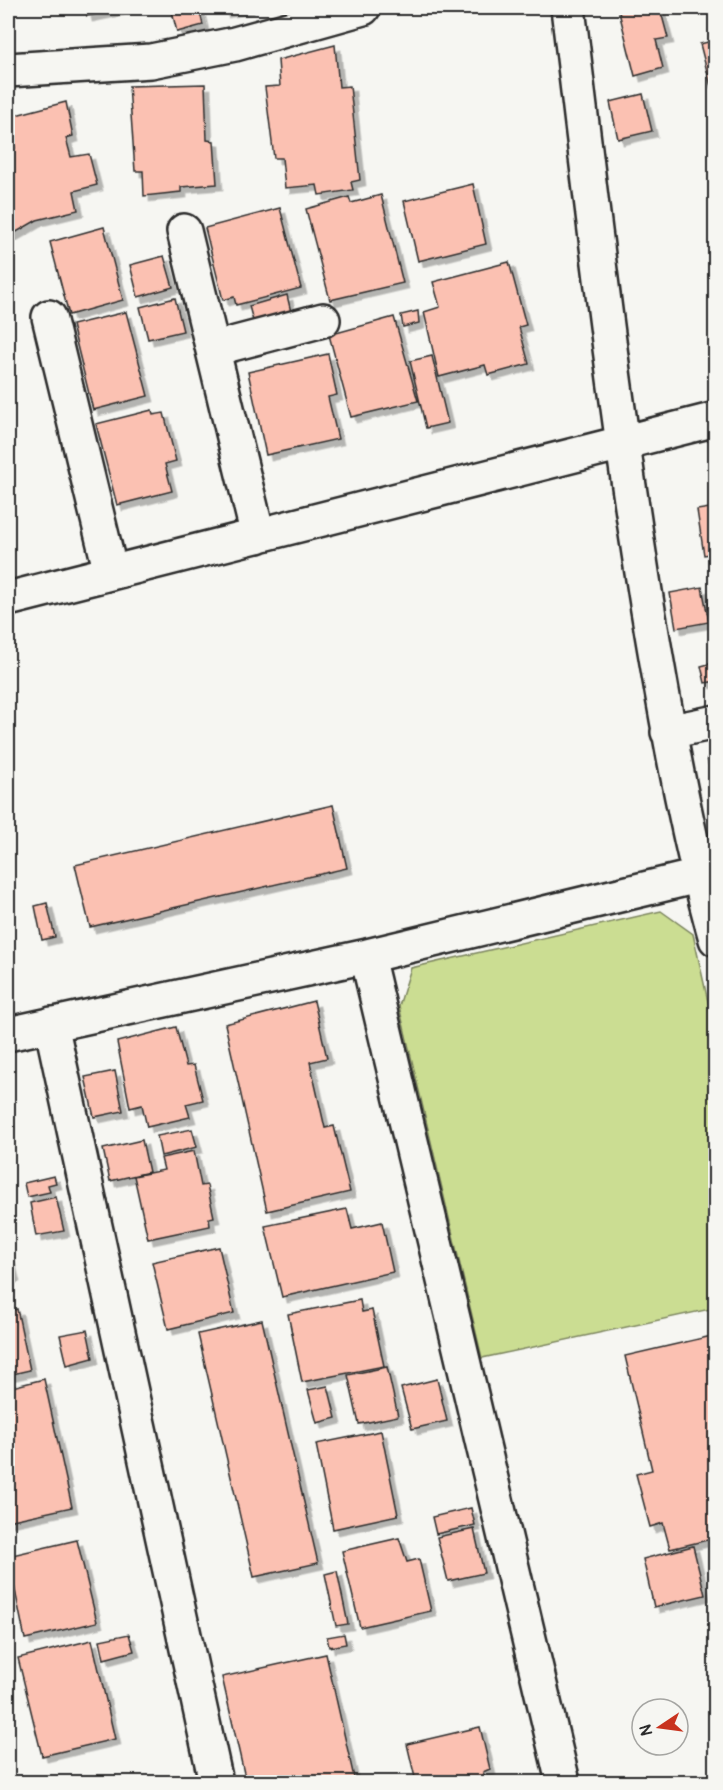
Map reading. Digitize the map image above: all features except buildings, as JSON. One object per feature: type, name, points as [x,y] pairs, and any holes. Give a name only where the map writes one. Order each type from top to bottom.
[{"type":"street","points":[[8,70],[151,61],[235,44],[363,8]]},
{"type":"street","points":[[568,8],[621,443],[668,732],[698,876],[716,939]]},
{"type":"street","points":[[184,231],[258,536]]},
{"type":"street","points":[[49,317],[111,573]]},
{"type":"street","points":[[213,349],[323,320]]},
{"type":"street","points":[[8,599],[716,419]]},
{"type":"street","points":[[668,732],[716,722]]},
{"type":"street","points":[[8,1034],[367,956],[698,876]]},
{"type":"street","points":[[367,956],[563,1782]]},
{"type":"street","points":[[51,1024],[216,1782]]},
{"type":"green space","points":[[661,911],[693,934],[715,1033],[715,1308],[482,1358],[399,1006],[411,968]]}]
